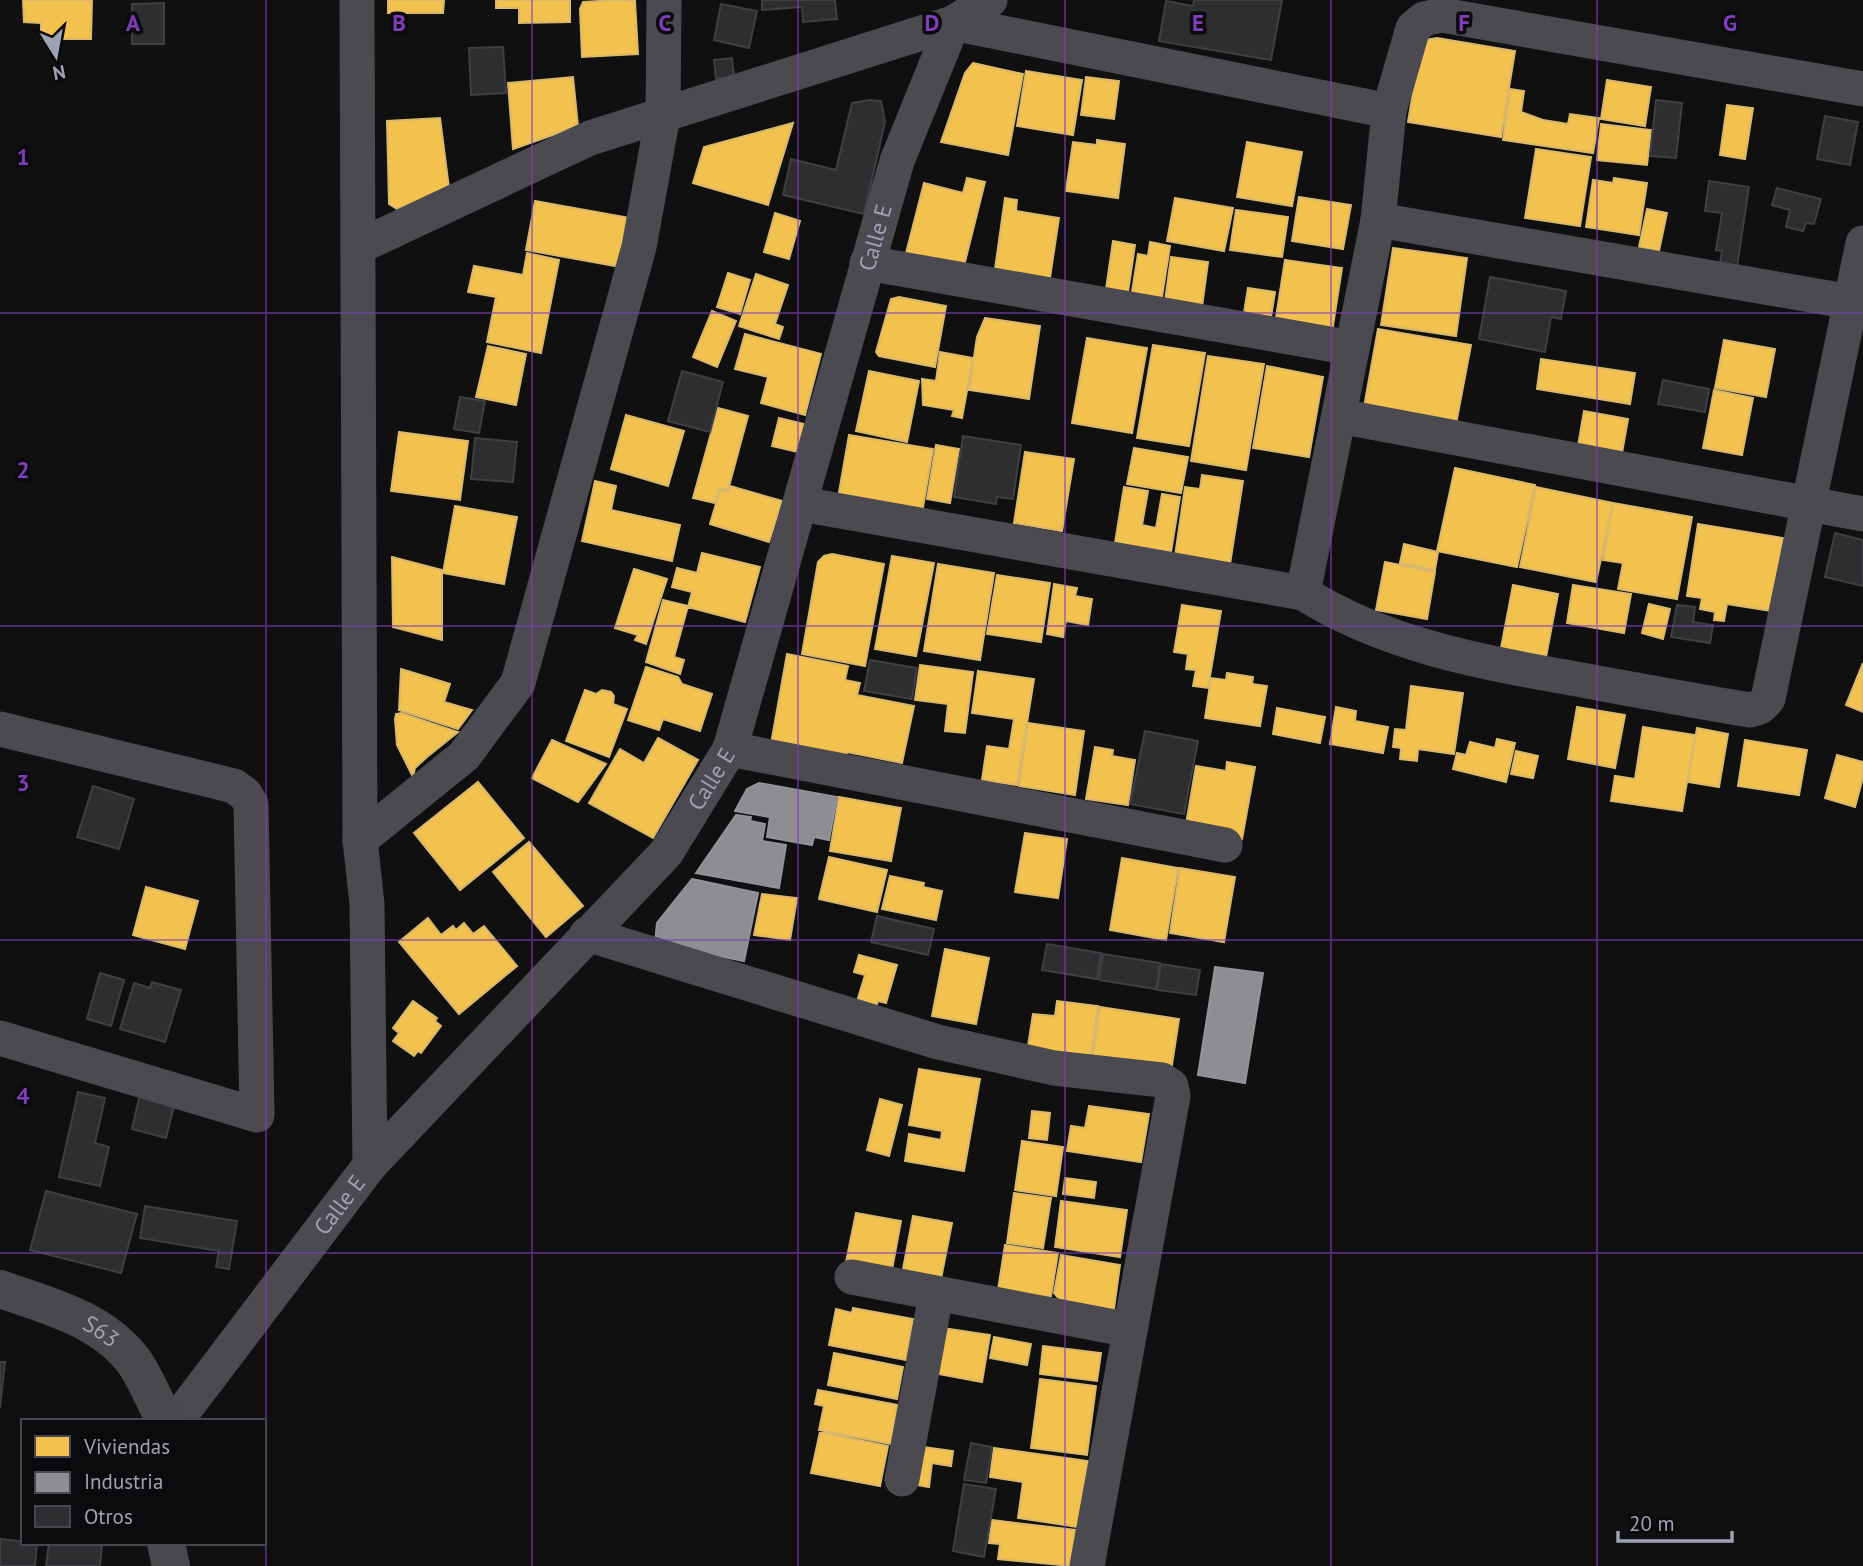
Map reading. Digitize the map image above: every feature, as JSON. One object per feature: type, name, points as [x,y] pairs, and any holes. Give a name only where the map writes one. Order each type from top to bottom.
[{"type":"main road","name":"S63","points":[[0,1289],[77,1316],[110,1336],[135,1364],[164,1419]]},
{"type":"main road","points":[[167,1545],[172,1566]]},
{"type":"street","points":[[357,0],[360,840],[366,904],[370,1165]]},
{"type":"street","points":[[360,840],[464,756],[518,683],[639,247],[663,115],[664,0]]},
{"type":"street","points":[[358,247],[590,138],[953,23],[990,0]]},
{"type":"street","points":[[1303,593],[1378,220],[1389,111],[1413,28],[1424,19],[1442,15],[1863,89]]},
{"type":"street","points":[[953,23],[1389,111]]},
{"type":"street","name":"Calle E","points":[[178,1419],[370,1165],[666,853],[730,748],[897,161],[953,23]]},
{"type":"street","points":[[1378,220],[1857,303]]},
{"type":"street","points":[[801,504],[1303,593],[1340,615],[1409,643],[1501,666],[1750,710],[1760,707],[1768,699],[1857,303],[1863,243]]},
{"type":"street","points":[[867,263],[1352,348]]},
{"type":"street","points":[[1339,416],[1863,513]]},
{"type":"street","points":[[0,729],[234,786],[245,794],[251,804],[257,1115],[0,1038]]},
{"type":"street","points":[[730,748],[1225,845]]},
{"type":"street","points":[[587,934],[938,1042],[1054,1068],[1162,1080],[1171,1086],[1173,1096],[1087,1566]]},
{"type":"street","points":[[852,1277],[1130,1330]]},
{"type":"street","points":[[902,1479],[936,1295]]},
{"type":"building: Viviendas","points":[[23,0],[92,0],[91,39],[41,39],[41,23],[24,22]]},
{"type":"building: Viviendas","points":[[388,0],[444,0],[443,13],[388,13]]},
{"type":"building: Viviendas","points":[[496,0],[570,0],[570,22],[519,23],[519,8],[496,8]]},
{"type":"building: Viviendas","points":[[635,1],[638,54],[582,57],[580,9],[583,2]]},
{"type":"building: Viviendas","points":[[1437,38],[1515,51],[1501,137],[1408,122],[1421,45],[1425,40]]},
{"type":"building: Viviendas","points":[[973,63],[1023,74],[1008,155],[941,142],[965,73]]},
{"type":"building: Viviendas","points":[[1026,71],[1082,80],[1073,135],[1017,126]]},
{"type":"building: Viviendas","points":[[573,77],[578,126],[513,149],[508,83]]},
{"type":"building: Viviendas","points":[[1086,77],[1119,81],[1114,119],[1081,115]]},
{"type":"building: Viviendas","points":[[1607,80],[1651,87],[1645,126],[1601,119]]},
{"type":"building: Viviendas","points":[[1510,89],[1524,91],[1521,112],[1543,120],[1568,124],[1570,114],[1599,118],[1593,153],[1503,140]]},
{"type":"building: Viviendas","points":[[1727,105],[1753,108],[1745,159],[1720,155]]},
{"type":"building: Viviendas","points":[[440,118],[449,188],[397,209],[389,204],[387,121]]},
{"type":"building: Viviendas","points":[[793,123],[768,205],[693,183],[704,147]]},
{"type":"building: Viviendas","points":[[1601,124],[1651,130],[1647,165],[1597,160]]},
{"type":"building: Viviendas","points":[[1097,140],[1125,144],[1118,198],[1066,191],[1073,142],[1097,145]]},
{"type":"building: Viviendas","points":[[1247,142],[1302,152],[1292,206],[1237,197]]},
{"type":"building: Viviendas","points":[[1536,149],[1591,157],[1580,226],[1525,218]]},
{"type":"building: Viviendas","points":[[967,178],[985,182],[963,270],[905,257],[924,183],[963,193]]},
{"type":"building: Viviendas","points":[[1614,178],[1647,183],[1639,235],[1586,227],[1593,180],[1613,183]]},
{"type":"building: Viviendas","points":[[1299,197],[1351,205],[1343,249],[1292,241]]},
{"type":"building: Viviendas","points":[[1005,198],[1017,200],[1016,211],[1059,218],[1048,291],[993,283]]},
{"type":"building: Viviendas","points":[[1175,198],[1233,208],[1224,251],[1167,241]]},
{"type":"building: Viviendas","points":[[535,201],[630,218],[621,267],[526,250]]},
{"type":"building: Viviendas","points":[[1647,209],[1667,213],[1659,251],[1639,247]]},
{"type":"building: Viviendas","points":[[1236,210],[1288,217],[1282,257],[1230,250]]},
{"type":"building: Viviendas","points":[[775,213],[800,221],[789,259],[764,252]]},
{"type":"building: Viviendas","points":[[1113,241],[1135,245],[1127,299],[1105,296]]},
{"type":"building: Viviendas","points":[[1150,242],[1170,246],[1161,303],[1131,298],[1138,254],[1148,256]]},
{"type":"building: Viviendas","points":[[1393,248],[1467,258],[1456,336],[1381,325]]},
{"type":"building: Viviendas","points":[[527,253],[559,260],[541,353],[487,342],[496,297],[468,292],[474,266],[523,275]]},
{"type":"building: Viviendas","points":[[1171,257],[1208,262],[1202,307],[1165,301]]},
{"type":"building: Viviendas","points":[[1285,260],[1342,268],[1332,332],[1275,324]]},
{"type":"building: Viviendas","points":[[728,273],[750,280],[740,314],[717,307]]},
{"type":"building: Viviendas","points":[[756,274],[788,285],[775,324],[783,327],[779,339],[739,326]]},
{"type":"building: Viviendas","points":[[1248,288],[1275,292],[1271,317],[1244,313]]},
{"type":"building: Viviendas","points":[[899,297],[946,306],[935,367],[879,356],[876,352],[891,299]]},
{"type":"building: Viviendas","points":[[712,311],[736,321],[717,367],[693,357]]},
{"type":"building: Viviendas","points":[[985,318],[1040,326],[1029,399],[969,390],[977,337]]},
{"type":"building: Viviendas","points":[[1378,329],[1471,345],[1456,424],[1364,407]]},
{"type":"building: Viviendas","points":[[745,334],[821,354],[805,415],[761,403],[768,377],[735,369]]},
{"type":"building: Viviendas","points":[[1087,338],[1147,348],[1132,433],[1072,423]]},
{"type":"building: Viviendas","points":[[1724,340],[1775,349],[1766,397],[1715,388]]},
{"type":"building: Viviendas","points":[[1153,345],[1205,353],[1189,446],[1137,438]]},
{"type":"building: Viviendas","points":[[488,346],[526,354],[516,405],[476,397]]},
{"type":"building: Viviendas","points":[[940,352],[973,358],[962,418],[952,416],[954,410],[923,405],[922,379],[936,381]]},
{"type":"building: Viviendas","points":[[1208,356],[1264,364],[1246,470],[1191,461]]},
{"type":"building: Viviendas","points":[[1541,359],[1635,373],[1630,404],[1537,389]]},
{"type":"building: Viviendas","points":[[1267,366],[1323,377],[1309,457],[1253,448]]},
{"type":"building: Viviendas","points":[[869,371],[919,381],[907,442],[856,431]]},
{"type":"building: Viviendas","points":[[1714,390],[1753,398],[1742,455],[1703,448]]},
{"type":"building: Viviendas","points":[[718,408],[748,416],[728,490],[719,488],[715,503],[693,498]]},
{"type":"building: Viviendas","points":[[1584,411],[1628,419],[1622,453],[1578,446]]},
{"type":"building: Viviendas","points":[[626,415],[684,431],[668,486],[611,469]]},
{"type":"building: Viviendas","points":[[779,418],[804,424],[798,452],[772,446]]},
{"type":"building: Viviendas","points":[[399,432],[468,441],[460,500],[391,491]]},
{"type":"building: Viviendas","points":[[849,435],[933,449],[922,513],[838,498]]},
{"type":"building: Viviendas","points":[[936,445],[959,449],[950,503],[927,499]]},
{"type":"building: Viviendas","points":[[1134,448],[1188,457],[1181,493],[1127,484]]},
{"type":"building: Viviendas","points":[[1025,452],[1074,459],[1062,531],[1014,523]]},
{"type":"building: Viviendas","points":[[1455,468],[1535,485],[1517,567],[1437,551]]},
{"type":"building: Viviendas","points":[[1202,475],[1243,481],[1230,564],[1175,556],[1185,487],[1200,489]]},
{"type":"building: Viviendas","points":[[595,481],[616,486],[611,510],[680,525],[672,561],[582,541]]},
{"type":"building: Viviendas","points":[[730,486],[782,501],[769,542],[710,524],[720,490],[729,492]]},
{"type":"building: Viviendas","points":[[1124,487],[1148,491],[1142,525],[1156,528],[1162,494],[1180,497],[1171,552],[1115,543]]},
{"type":"building: Viviendas","points":[[1536,487],[1613,503],[1596,582],[1520,567]]},
{"type":"building: Viviendas","points":[[1613,503],[1692,517],[1677,599],[1618,589],[1623,563],[1603,560]]},
{"type":"building: Viviendas","points":[[455,506],[517,517],[504,584],[443,573]]},
{"type":"building: Viviendas","points":[[1698,524],[1783,538],[1772,611],[1727,604],[1724,621],[1714,620],[1715,612],[1700,609],[1702,598],[1687,596]]},
{"type":"building: Viviendas","points":[[1404,544],[1438,552],[1435,570],[1400,563]]},
{"type":"building: Viviendas","points":[[702,553],[760,567],[745,622],[688,607],[692,592],[672,587],[677,568],[697,573]]},
{"type":"building: Viviendas","points":[[832,554],[884,564],[865,666],[802,654],[818,562],[824,556]]},
{"type":"building: Viviendas","points":[[892,556],[934,563],[916,656],[875,649]]},
{"type":"building: Viviendas","points":[[392,557],[442,570],[442,640],[393,627]]},
{"type":"building: Viviendas","points":[[1385,562],[1435,572],[1427,619],[1376,610]]},
{"type":"building: Viviendas","points":[[938,564],[994,573],[980,660],[924,651]]},
{"type":"building: Viviendas","points":[[634,569],[667,579],[646,644],[635,640],[638,635],[615,628]]},
{"type":"building: Viviendas","points":[[997,575],[1050,583],[1041,642],[987,634]]},
{"type":"building: Viviendas","points":[[1054,584],[1077,588],[1075,596],[1092,599],[1088,625],[1066,621],[1063,637],[1047,634]]},
{"type":"building: Viviendas","points":[[1513,585],[1558,594],[1546,657],[1501,648]]},
{"type":"building: Viviendas","points":[[1573,585],[1631,594],[1624,633],[1567,623]]},
{"type":"building: Viviendas","points":[[663,600],[688,606],[674,657],[684,660],[680,674],[646,662]]},
{"type":"building: Viviendas","points":[[1649,604],[1670,609],[1663,639],[1642,633]]},
{"type":"building: Viviendas","points":[[1182,605],[1221,611],[1208,688],[1193,686],[1196,670],[1186,669],[1188,654],[1174,652]]},
{"type":"building: Viviendas","points":[[787,654],[848,666],[845,680],[860,683],[857,695],[914,706],[902,763],[847,752],[845,762],[771,744]]},
{"type":"building: Viviendas","points":[[1863,663],[1863,712],[1846,705]]},
{"type":"building: Viviendas","points":[[920,665],[973,672],[965,733],[945,731],[948,704],[915,700]]},
{"type":"building: Viviendas","points":[[646,667],[678,677],[682,684],[712,694],[700,731],[663,719],[659,730],[628,720]]},
{"type":"building: Viviendas","points":[[401,669],[450,684],[444,702],[472,710],[458,729],[399,710]]},
{"type":"building: Viviendas","points":[[978,671],[1034,679],[1017,785],[982,780],[987,746],[1009,749],[1014,719],[972,713]]},
{"type":"building: Viviendas","points":[[1227,673],[1253,677],[1252,684],[1267,686],[1260,726],[1205,718],[1211,678],[1226,680]]},
{"type":"building: Viviendas","points":[[1411,686],[1463,693],[1454,754],[1418,749],[1417,761],[1400,759],[1401,748],[1393,747],[1395,729],[1406,730]]},
{"type":"building: Viviendas","points":[[585,690],[596,694],[602,690],[611,692],[614,696],[613,704],[627,709],[609,757],[566,741]]},
{"type":"building: Viviendas","points":[[1336,707],[1356,711],[1355,721],[1388,727],[1383,753],[1330,744]]},
{"type":"building: Viviendas","points":[[1577,707],[1625,715],[1615,768],[1568,759]]},
{"type":"building: Viviendas","points":[[1277,708],[1325,717],[1320,743],[1273,734]]},
{"type":"building: Viviendas","points":[[401,713],[458,732],[415,768],[413,777],[397,745],[395,719],[396,714]]},
{"type":"building: Viviendas","points":[[1028,723],[1084,731],[1075,795],[1019,786]]},
{"type":"building: Viviendas","points":[[1643,727],[1695,735],[1682,811],[1611,801],[1615,776],[1635,779]]},
{"type":"building: Viviendas","points":[[1697,728],[1728,734],[1719,787],[1688,782]]},
{"type":"building: Viviendas","points":[[658,738],[698,760],[653,838],[589,803],[620,749],[644,763]]},
{"type":"building: Viviendas","points":[[1497,739],[1515,743],[1506,782],[1453,769],[1457,753],[1466,755],[1470,742],[1495,748]]},
{"type":"building: Viviendas","points":[[552,740],[606,764],[578,802],[532,778]]},
{"type":"building: Viviendas","points":[[1745,740],[1807,750],[1799,795],[1738,786]]},
{"type":"building: Viviendas","points":[[1095,747],[1113,750],[1112,756],[1135,760],[1128,805],[1086,799]]},
{"type":"building: Viviendas","points":[[1516,751],[1538,756],[1533,778],[1511,774]]},
{"type":"building: Viviendas","points":[[1837,755],[1863,762],[1863,777],[1855,807],[1825,798]]},
{"type":"building: Viviendas","points":[[1227,762],[1255,767],[1242,839],[1185,830],[1196,766],[1226,771]]},
{"type":"building: Viviendas","points":[[478,782],[524,838],[460,890],[414,833]]},
{"type":"building: Viviendas","points":[[839,797],[901,808],[891,861],[830,851]]},
{"type":"building: Viviendas","points":[[1025,833],[1067,839],[1058,898],[1015,892]]},
{"type":"building: Viviendas","points":[[529,842],[583,906],[546,937],[493,872]]},
{"type":"building: Viviendas","points":[[829,857],[887,870],[877,912],[819,899]]},
{"type":"building: Viviendas","points":[[1122,858],[1178,868],[1166,940],[1110,930]]},
{"type":"building: Viviendas","points":[[1180,868],[1235,877],[1224,942],[1170,933]]},
{"type":"building: Viviendas","points":[[890,876],[924,883],[923,887],[942,891],[936,920],[882,909]]},
{"type":"building: Viviendas","points":[[146,887],[198,901],[185,949],[133,935]]},
{"type":"building: Viviendas","points":[[762,894],[797,898],[790,940],[754,935]]},
{"type":"building: Viviendas","points":[[428,918],[441,935],[453,926],[456,930],[464,923],[473,934],[484,926],[517,966],[459,1014],[399,942]]},
{"type":"building: Viviendas","points":[[945,949],[989,958],[976,1024],[932,1016]]},
{"type":"building: Viviendas","points":[[859,955],[897,965],[886,1003],[878,1001],[875,1010],[856,1005],[865,975],[854,972]]},
{"type":"building: Viviendas","points":[[413,1001],[437,1018],[435,1021],[441,1026],[421,1053],[418,1051],[414,1056],[393,1041],[399,1033],[393,1028]]},
{"type":"building: Viviendas","points":[[1057,1001],[1098,1006],[1090,1063],[1028,1046],[1033,1014],[1055,1016]]},
{"type":"building: Viviendas","points":[[1100,1007],[1179,1019],[1171,1071],[1092,1060]]},
{"type":"building: Viviendas","points":[[919,1069],[980,1079],[964,1171],[905,1161],[909,1134],[941,1140],[942,1131],[909,1125]]},
{"type":"building: Viviendas","points":[[880,1099],[902,1105],[889,1156],[867,1150]]},
{"type":"building: Viviendas","points":[[1089,1106],[1149,1114],[1141,1162],[1067,1151],[1071,1126],[1085,1128]]},
{"type":"building: Viviendas","points":[[1032,1111],[1050,1113],[1047,1140],[1029,1138]]},
{"type":"building: Viviendas","points":[[1022,1141],[1063,1147],[1056,1196],[1015,1190]]},
{"type":"building: Viviendas","points":[[1065,1178],[1096,1182],[1094,1198],[1063,1194]]},
{"type":"building: Viviendas","points":[[1014,1193],[1051,1198],[1043,1248],[1007,1243]]},
{"type":"building: Viviendas","points":[[1061,1201],[1127,1210],[1120,1257],[1055,1247]]},
{"type":"building: Viviendas","points":[[856,1213],[901,1221],[891,1275],[845,1267]]},
{"type":"building: Viviendas","points":[[913,1216],[952,1223],[940,1284],[903,1269]]},
{"type":"building: Viviendas","points":[[1005,1245],[1058,1253],[1051,1296],[997,1296]]},
{"type":"building: Viviendas","points":[[1061,1255],[1120,1265],[1113,1316],[1068,1309],[1054,1293]]},
{"type":"building: Viviendas","points":[[853,1308],[913,1319],[906,1360],[829,1345],[836,1309],[852,1313]]},
{"type":"building: Viviendas","points":[[936,1327],[990,1335],[982,1382],[928,1372]]},
{"type":"building: Viviendas","points":[[994,1337],[1031,1344],[1027,1365],[990,1358]]},
{"type":"building: Viviendas","points":[[1043,1346],[1101,1353],[1097,1381],[1040,1374]]},
{"type":"building: Viviendas","points":[[834,1353],[903,1367],[897,1399],[828,1385]]},
{"type":"building: Viviendas","points":[[1040,1379],[1096,1386],[1087,1455],[1031,1448]]},
{"type":"building: Viviendas","points":[[818,1390],[898,1405],[891,1444],[819,1430],[824,1406],[815,1404]]},
{"type":"building: Viviendas","points":[[820,1432],[888,1446],[880,1486],[811,1473]]},
{"type":"building: Viviendas","points":[[916,1446],[953,1451],[951,1466],[932,1463],[929,1487],[911,1484]]},
{"type":"building: Viviendas","points":[[994,1448],[1088,1461],[1078,1527],[1018,1518],[1023,1482],[990,1477]]},
{"type":"building: Viviendas","points":[[992,1520],[1075,1530],[1072,1566],[998,1559],[1000,1544],[989,1543]]},
{"type":"building: Industria","points":[[759,783],[837,797],[829,840],[814,837],[812,845],[767,837],[770,817],[735,811],[747,789]]},
{"type":"building: Industria","points":[[736,815],[751,817],[750,821],[765,824],[762,841],[786,845],[779,888],[696,873]]},
{"type":"building: Industria","points":[[692,879],[758,893],[744,961],[655,943],[657,923]]},
{"type":"building: Industria","points":[[1215,967],[1263,973],[1245,1083],[1198,1075]]},
{"type":"building: Otros","points":[[762,0],[835,0],[837,19],[803,22],[802,7],[762,10]]},
{"type":"building: Otros","points":[[1194,0],[1282,0],[1271,60],[1159,41],[1166,1],[1193,6]]},
{"type":"building: Otros","points":[[164,3],[164,44],[132,44],[132,4]]},
{"type":"building: Otros","points":[[721,4],[757,11],[749,48],[714,40]]},
{"type":"building: Otros","points":[[503,47],[506,93],[471,95],[469,48]]},
{"type":"building: Otros","points":[[732,58],[734,76],[716,79],[714,60]]},
{"type":"building: Otros","points":[[1656,100],[1682,103],[1676,158],[1650,156]]},
{"type":"building: Otros","points":[[881,101],[885,122],[864,214],[783,195],[791,159],[836,170],[852,103]]},
{"type":"building: Otros","points":[[1825,116],[1858,122],[1850,165],[1817,159]]},
{"type":"building: Otros","points":[[1709,181],[1749,187],[1737,267],[1720,265],[1722,251],[1716,250],[1722,213],[1705,211]]},
{"type":"building: Otros","points":[[1777,188],[1821,199],[1814,224],[1806,223],[1803,231],[1786,227],[1790,210],[1772,205]]},
{"type":"building: Otros","points":[[1490,277],[1566,291],[1561,319],[1551,317],[1545,352],[1479,339]]},
{"type":"building: Otros","points":[[682,371],[723,382],[710,432],[668,421]]},
{"type":"building: Otros","points":[[1663,380],[1709,389],[1705,412],[1658,404]]},
{"type":"building: Otros","points":[[460,397],[485,401],[479,433],[454,429]]},
{"type":"building: Otros","points":[[963,436],[1021,445],[1013,499],[997,497],[996,504],[954,497]]},
{"type":"building: Otros","points":[[475,438],[517,442],[513,482],[471,479]]},
{"type":"building: Otros","points":[[1835,533],[1863,540],[1863,586],[1825,577]]},
{"type":"building: Otros","points":[[1677,605],[1695,607],[1693,622],[1713,625],[1710,643],[1671,637]]},
{"type":"building: Otros","points":[[870,660],[917,668],[912,699],[864,691]]},
{"type":"building: Otros","points":[[1145,731],[1198,741],[1184,814],[1130,804]]},
{"type":"building: Otros","points":[[93,786],[134,799],[119,849],[77,837]]},
{"type":"building: Otros","points":[[877,916],[934,929],[928,955],[871,942]]},
{"type":"building: Otros","points":[[1047,944],[1101,953],[1097,979],[1042,970]]},
{"type":"building: Otros","points":[[1103,954],[1160,963],[1156,989],[1099,980]]},
{"type":"building: Otros","points":[[1161,964],[1200,970],[1196,995],[1157,990]]},
{"type":"building: Otros","points":[[100,973],[124,980],[111,1026],[87,1019]]},
{"type":"building: Otros","points":[[152,982],[181,990],[165,1042],[120,1029],[134,983],[150,988]]},
{"type":"building: Otros","points":[[78,1092],[105,1098],[95,1143],[109,1147],[100,1186],[59,1177]]},
{"type":"building: Otros","points":[[140,1094],[175,1102],[166,1138],[132,1129]]},
{"type":"building: Otros","points":[[46,1191],[137,1214],[121,1273],[30,1250]]},
{"type":"building: Otros","points":[[145,1206],[237,1221],[229,1269],[216,1267],[219,1251],[140,1238]]},
{"type":"building: Otros","points":[[0,1362],[5,1362],[0,1408]]},
{"type":"building: Otros","points":[[971,1443],[992,1447],[986,1483],[964,1480]]},
{"type":"building: Otros","points":[[964,1484],[996,1489],[984,1557],[953,1551]]},
{"type":"building: Otros","points":[[0,1539],[21,1541],[21,1545],[37,1545],[35,1566],[0,1566]]},
{"type":"building: Otros","points":[[49,1545],[102,1545],[100,1566],[46,1566]]}]
